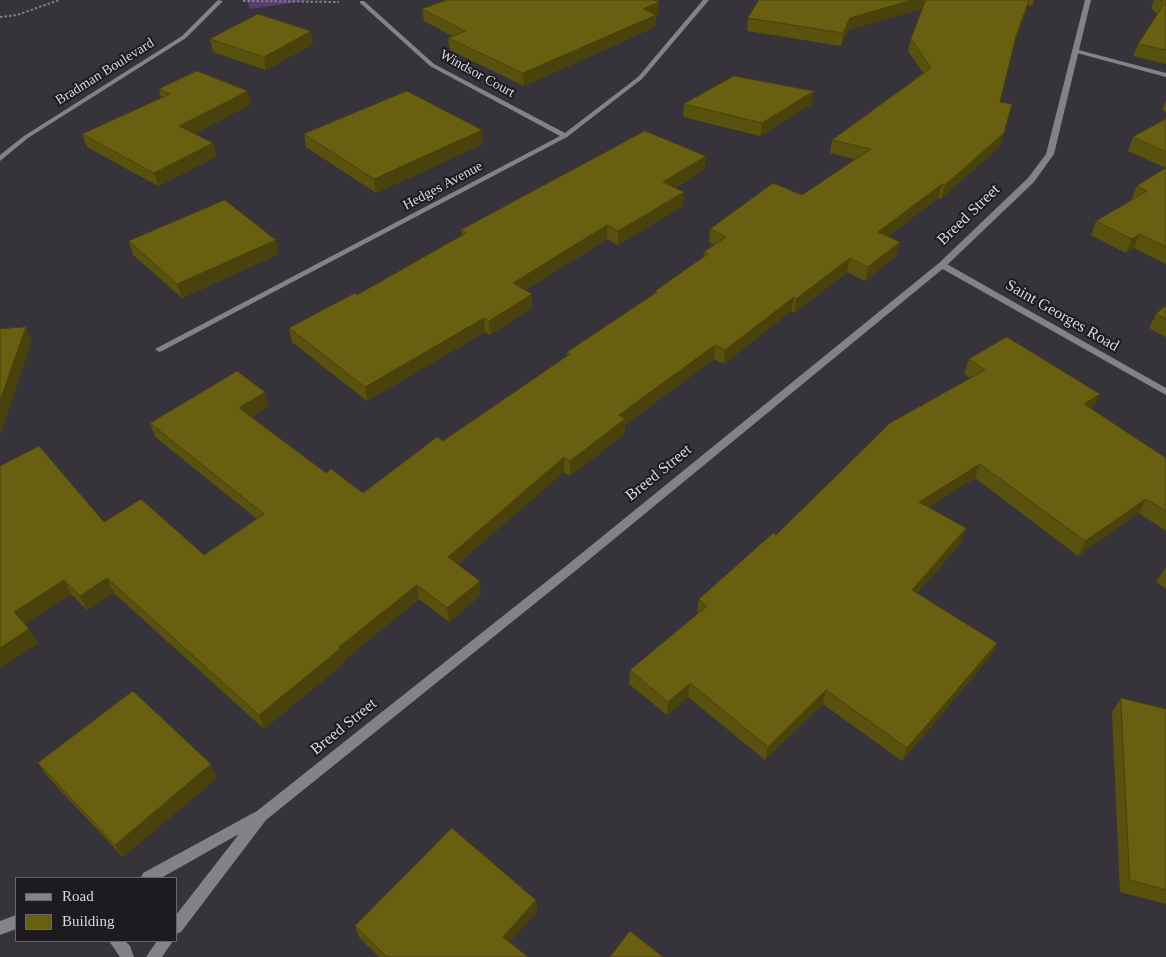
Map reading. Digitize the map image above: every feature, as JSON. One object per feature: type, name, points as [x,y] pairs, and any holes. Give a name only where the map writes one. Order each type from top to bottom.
[{"type":"street","name":"Hedges Avenue","points":[[159,349],[565,136],[640,78],[706,0]]},
{"type":"street","name":"Breed Street","points":[[178,924],[261,816],[570,569],[942,265],[1031,180],[1050,154],[1088,0]]},
{"type":"street","name":"Bradman Boulevard","points":[[0,159],[26,137],[184,37],[220,1]]},
{"type":"street","name":"Windsor Court","points":[[362,2],[432,65],[565,136]]},
{"type":"street","points":[[1075,51],[1166,75]]},
{"type":"street","name":"Saint Georges Road","points":[[942,265],[1166,392]]},
{"type":"street","points":[[150,877],[261,816]]},
{"type":"street","points":[[0,928],[15,922]]},
{"type":"street","points":[[117,942],[125,951],[127,957]]},
{"type":"street","points":[[153,957],[165,942]]},
{"type":"path","points":[[0,17],[17,15],[59,0]]},
{"type":"path","points":[[220,1],[362,2]]},
{"type":"shaded area","points":[[247,0],[311,0],[250,9]]},
{"type":"building","points":[[447,0],[654,0],[659,2],[643,9],[656,15],[523,73],[448,38],[465,31],[422,9]]},
{"type":"building","points":[[759,0],[912,0],[850,18],[843,33],[748,18]]},
{"type":"building","points":[[926,0],[1029,0],[1016,36],[1000,102],[1012,104],[1004,133],[945,185],[942,184],[878,232],[900,242],[868,267],[850,258],[796,299],[794,297],[725,350],[715,345],[619,415],[625,419],[570,461],[564,457],[448,557],[480,581],[447,608],[417,585],[339,647],[341,648],[259,715],[107,578],[80,596],[64,580],[14,612],[29,629],[0,648],[0,466],[39,446],[104,522],[141,499],[204,555],[264,514],[150,423],[237,371],[265,392],[239,408],[326,473],[331,469],[363,493],[437,437],[443,441],[570,354],[567,352],[657,292],[655,291],[708,254],[704,252],[726,237],[710,229],[773,183],[802,195],[871,149],[832,140],[931,68],[911,39]]},
{"type":"building","points":[[1160,0],[1166,0],[1166,50],[1138,44],[1164,4]]},
{"type":"building","points":[[258,14],[311,31],[264,57],[210,39]]},
{"type":"building","points":[[197,71],[248,91],[179,126],[213,143],[154,173],[82,134],[170,94],[159,89]]},
{"type":"building","points":[[734,76],[814,91],[762,123],[684,104]]},
{"type":"building","points":[[407,91],[482,130],[374,179],[304,134]]},
{"type":"building","points":[[1166,119],[1166,152],[1133,137]]},
{"type":"building","points":[[645,131],[706,156],[663,182],[684,192],[618,231],[607,225],[513,283],[532,294],[489,321],[484,318],[365,387],[289,328],[355,293],[357,295],[466,233],[461,230]]},
{"type":"building","points":[[1166,168],[1166,247],[1140,234],[1132,239],[1096,221],[1147,191],[1137,186]]},
{"type":"building","points":[[225,200],[276,240],[177,284],[129,241]]},
{"type":"building","points":[[1166,306],[1166,319],[1156,314]]},
{"type":"building","points":[[26,327],[0,401],[0,329]]},
{"type":"building","points":[[1007,337],[1100,394],[1084,404],[1166,458],[1166,511],[1146,499],[1085,541],[980,464],[919,502],[966,528],[912,590],[997,643],[907,748],[826,690],[768,747],[690,683],[668,702],[630,670],[707,606],[699,599],[773,533],[776,535],[890,423],[985,370],[969,359]]},
{"type":"building","points":[[133,691],[211,764],[115,845],[38,763]]},
{"type":"building","points":[[1121,698],[1166,709],[1166,890],[1130,880]]},
{"type":"building","points":[[452,828],[536,900],[503,937],[528,957],[387,957],[355,926]]},
{"type":"building","points":[[630,931],[663,957],[610,957]]}]
